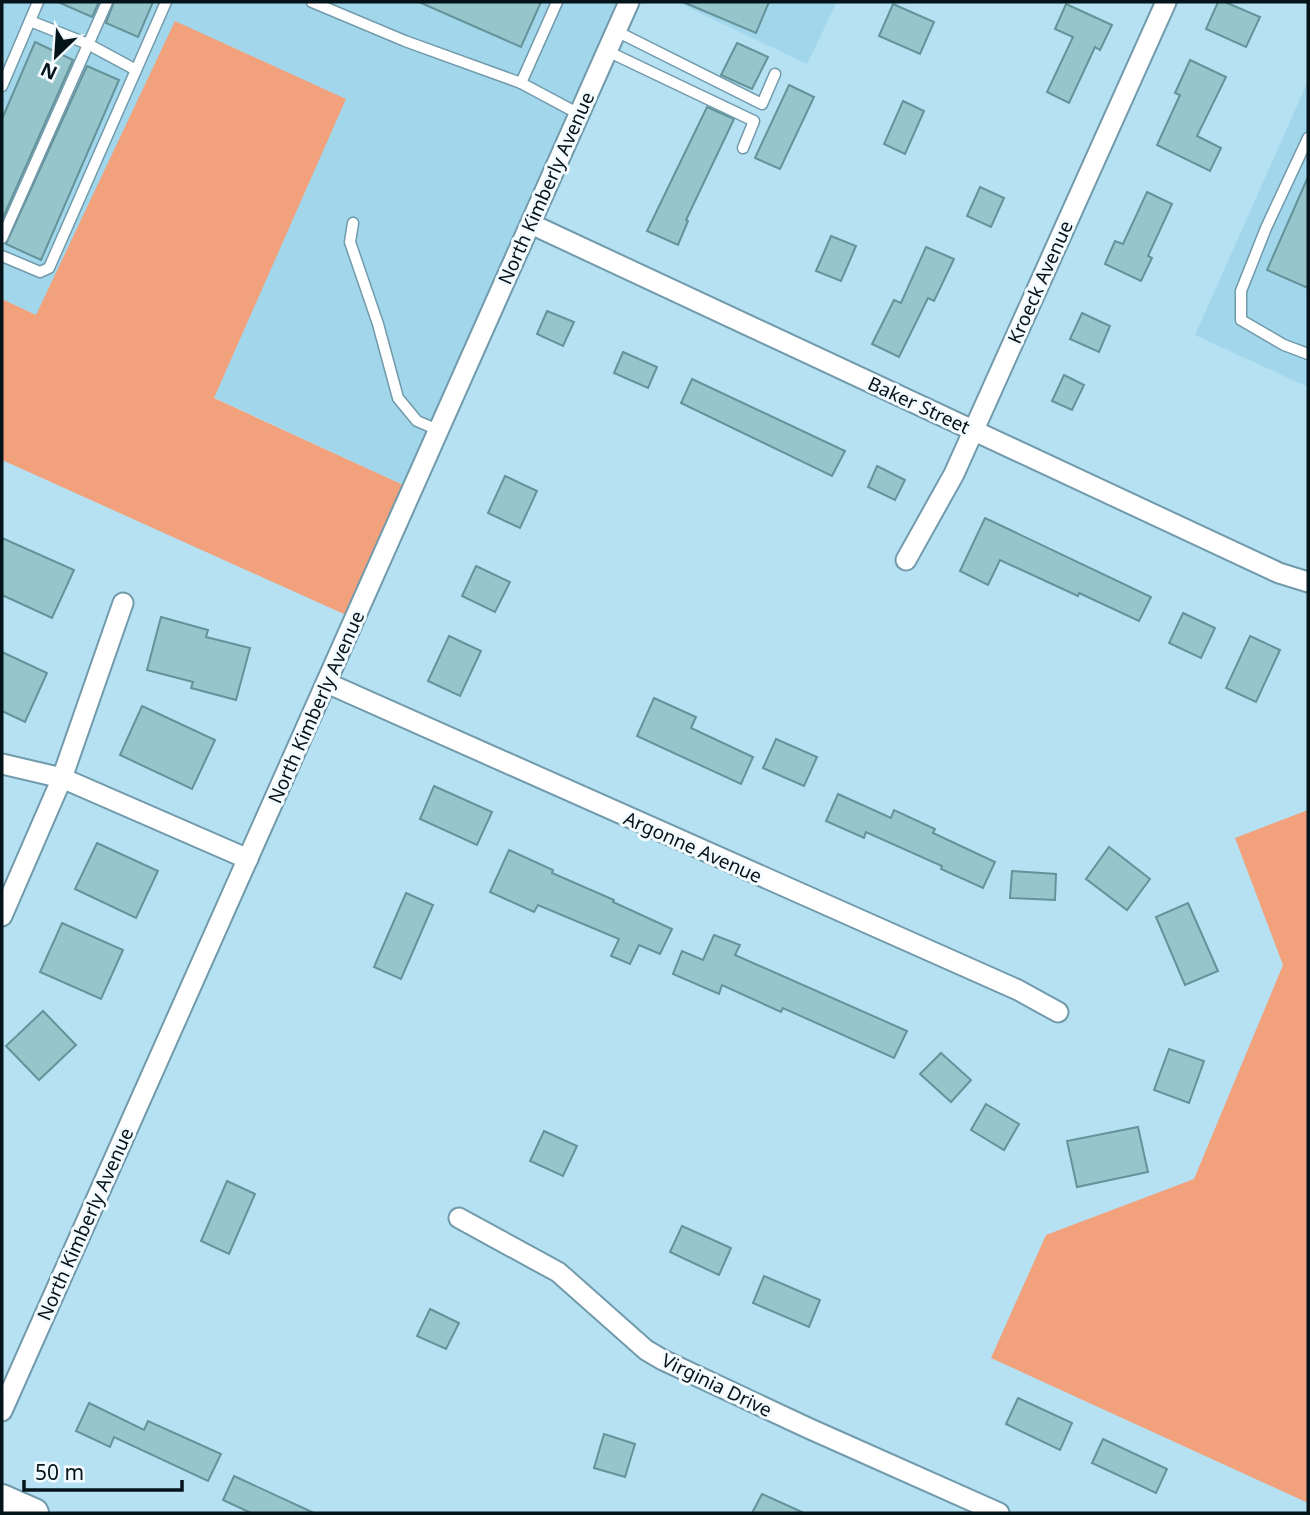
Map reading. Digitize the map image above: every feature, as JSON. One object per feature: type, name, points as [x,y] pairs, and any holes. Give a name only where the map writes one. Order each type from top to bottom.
[{"type":"street","name":"North Kimberly Avenue","points":[[2,1411],[629,2]]},
{"type":"street","name":"Kroeck Avenue","points":[[906,560],[954,474],[1166,2]]},
{"type":"street","name":"Baker Street","points":[[531,224],[1279,573],[1308,582]]},
{"type":"street","points":[[2,916],[62,778],[123,603]]},
{"type":"street","name":"Argonne Avenue","points":[[327,683],[1018,990],[1058,1012]]},
{"type":"street","points":[[2,764],[62,778],[248,859]]},
{"type":"street","name":"Virginia Drive","points":[[459,1218],[558,1272],[646,1350],[663,1360],[999,1513]]},
{"type":"street","points":[[2,1499],[34,1513]]},
{"type":"lane","points":[[2,86],[38,2]]},
{"type":"lane","points":[[2,239],[107,2]]},
{"type":"lane","points":[[2,256],[40,272],[49,268],[166,2]]},
{"type":"lane","points":[[312,2],[405,41],[521,83],[579,114]]},
{"type":"lane","points":[[521,83],[557,2]]},
{"type":"lane","points":[[30,21],[88,44],[136,70]]},
{"type":"lane","points":[[616,31],[762,104]]},
{"type":"lane","points":[[607,51],[754,121]]},
{"type":"lane","points":[[743,148],[775,74]]},
{"type":"lane","points":[[1308,138],[1266,228],[1241,291],[1241,320],[1284,345],[1308,354]]},
{"type":"lane","points":[[353,223],[350,242],[378,324],[398,398],[417,421],[438,430]]},
{"type":"shaded area","points":[[2,2],[629,2],[412,489],[2,299]]},
{"type":"shaded area","points":[[677,2],[837,2],[807,64]]},
{"type":"shaded area","points":[[175,21],[346,99],[214,398],[412,489],[355,619],[2,460],[2,299],[36,315]]},
{"type":"shaded area","points":[[1308,81],[1308,387],[1195,335]]},
{"type":"shaded area","points":[[1308,810],[1308,1503],[991,1358],[1046,1235],[1194,1179],[1283,965],[1235,838]]},
{"type":"building","points":[[58,2],[99,2],[92,17]]},
{"type":"building","points":[[114,2],[153,2],[138,37],[106,23]]},
{"type":"building","points":[[419,2],[541,2],[521,47]]},
{"type":"building","points":[[683,2],[769,2],[756,33]]},
{"type":"building","points":[[1218,2],[1225,2],[1260,17],[1246,47],[1206,29]]},
{"type":"building","points":[[893,4],[934,22],[920,54],[879,36]]},
{"type":"building","points":[[1066,4],[1112,25],[1100,50],[1095,47],[1069,103],[1047,92],[1073,37],[1055,29]]},
{"type":"building","points":[[35,42],[73,60],[2,220],[2,119]]},
{"type":"building","points":[[737,43],[768,57],[752,89],[721,75]]},
{"type":"building","points":[[1190,60],[1226,77],[1197,136],[1221,148],[1210,171],[1157,145],[1180,95],[1175,93]]},
{"type":"building","points":[[87,66],[119,80],[41,260],[6,244]]},
{"type":"building","points":[[789,85],[814,97],[780,169],[755,158]]},
{"type":"building","points":[[903,101],[924,111],[905,154],[884,144]]},
{"type":"building","points":[[707,107],[734,119],[686,220],[688,221],[678,245],[647,231]]},
{"type":"building","points":[[1308,177],[1308,288],[1267,270]]},
{"type":"building","points":[[980,187],[1004,198],[991,227],[967,216]]},
{"type":"building","points":[[1147,192],[1172,204],[1148,256],[1152,258],[1141,281],[1105,264],[1115,241],[1123,244]]},
{"type":"building","points":[[831,236],[856,246],[841,281],[816,271]]},
{"type":"building","points":[[926,247],[954,259],[934,301],[928,298],[899,357],[872,344],[894,300],[901,303]]},
{"type":"building","points":[[547,311],[574,322],[563,346],[537,334]]},
{"type":"building","points":[[1082,313],[1110,326],[1099,352],[1070,339]]},
{"type":"building","points":[[623,352],[657,367],[648,388],[614,373]]},
{"type":"building","points":[[1064,375],[1084,385],[1072,410],[1052,401]]},
{"type":"building","points":[[692,379],[845,451],[832,476],[681,403]]},
{"type":"building","points":[[877,466],[905,480],[895,500],[868,487]]},
{"type":"building","points":[[505,476],[537,491],[520,528],[488,513]]},
{"type":"building","points":[[985,518],[1151,597],[1139,621],[1000,560],[988,585],[960,571]]},
{"type":"building","points":[[2,538],[74,570],[52,618],[2,595]]},
{"type":"building","points":[[476,566],[510,582],[495,612],[462,596]]},
{"type":"building","points":[[1183,613],[1215,628],[1201,658],[1169,643]]},
{"type":"building","points":[[161,617],[208,630],[206,637],[250,648],[236,700],[191,688],[193,682],[147,670]]},
{"type":"building","points":[[449,636],[481,651],[460,696],[428,681]]},
{"type":"building","points":[[1250,636],[1280,650],[1256,702],[1226,688]]},
{"type":"building","points":[[2,652],[47,673],[25,722],[2,711]]},
{"type":"building","points":[[654,698],[696,717],[691,728],[753,757],[741,784],[637,736]]},
{"type":"building","points":[[142,706],[215,740],[192,789],[120,755]]},
{"type":"building","points":[[776,739],[817,757],[804,786],[763,768]]},
{"type":"building","points":[[434,786],[492,812],[477,845],[420,819]]},
{"type":"building","points":[[838,794],[891,818],[894,810],[935,829],[933,833],[995,862],[983,888],[941,869],[942,866],[866,832],[864,838],[826,821]]},
{"type":"building","points":[[97,843],[158,871],[136,918],[75,889]]},
{"type":"building","points":[[1109,847],[1150,879],[1127,910],[1086,879]]},
{"type":"building","points":[[509,850],[672,929],[660,954],[639,945],[630,964],[611,956],[619,939],[538,905],[534,912],[490,892]]},
{"type":"building","points":[[1012,871],[1056,874],[1055,900],[1010,898]]},
{"type":"building","points":[[406,893],[433,905],[401,979],[374,967]]},
{"type":"building","points":[[1188,903],[1218,971],[1185,985],[1156,917]]},
{"type":"building","points":[[62,923],[123,950],[101,999],[40,972]]},
{"type":"building","points":[[714,935],[740,945],[735,955],[907,1031],[894,1058],[783,1008],[781,1012],[722,985],[719,994],[673,974],[682,951],[703,960]]},
{"type":"building","points":[[43,1011],[76,1045],[39,1080],[6,1046]]},
{"type":"building","points":[[1169,1049],[1204,1061],[1189,1103],[1154,1090]]},
{"type":"building","points":[[941,1053],[971,1080],[951,1102],[920,1074]]},
{"type":"building","points":[[986,1104],[1019,1124],[1004,1150],[971,1130]]},
{"type":"building","points":[[1138,1127],[1148,1172],[1077,1187],[1067,1141]]},
{"type":"building","points":[[544,1131],[577,1146],[563,1176],[530,1161]]},
{"type":"building","points":[[227,1181],[255,1194],[229,1254],[201,1241]]},
{"type":"building","points":[[682,1226],[731,1248],[719,1275],[670,1252]]},
{"type":"building","points":[[764,1276],[820,1300],[809,1327],[753,1303]]},
{"type":"building","points":[[430,1309],[459,1323],[446,1349],[417,1336]]},
{"type":"building","points":[[1018,1398],[1072,1423],[1060,1450],[1006,1424]]},
{"type":"building","points":[[89,1403],[144,1430],[148,1421],[221,1454],[208,1481],[114,1437],[110,1447],[76,1431]]},
{"type":"building","points":[[604,1434],[635,1444],[625,1477],[594,1468]]},
{"type":"building","points":[[1103,1439],[1167,1469],[1156,1493],[1092,1463]]},
{"type":"building","points":[[234,1476],[314,1513],[251,1513],[223,1500]]},
{"type":"building","points":[[762,1494],[804,1513],[752,1513]]}]
